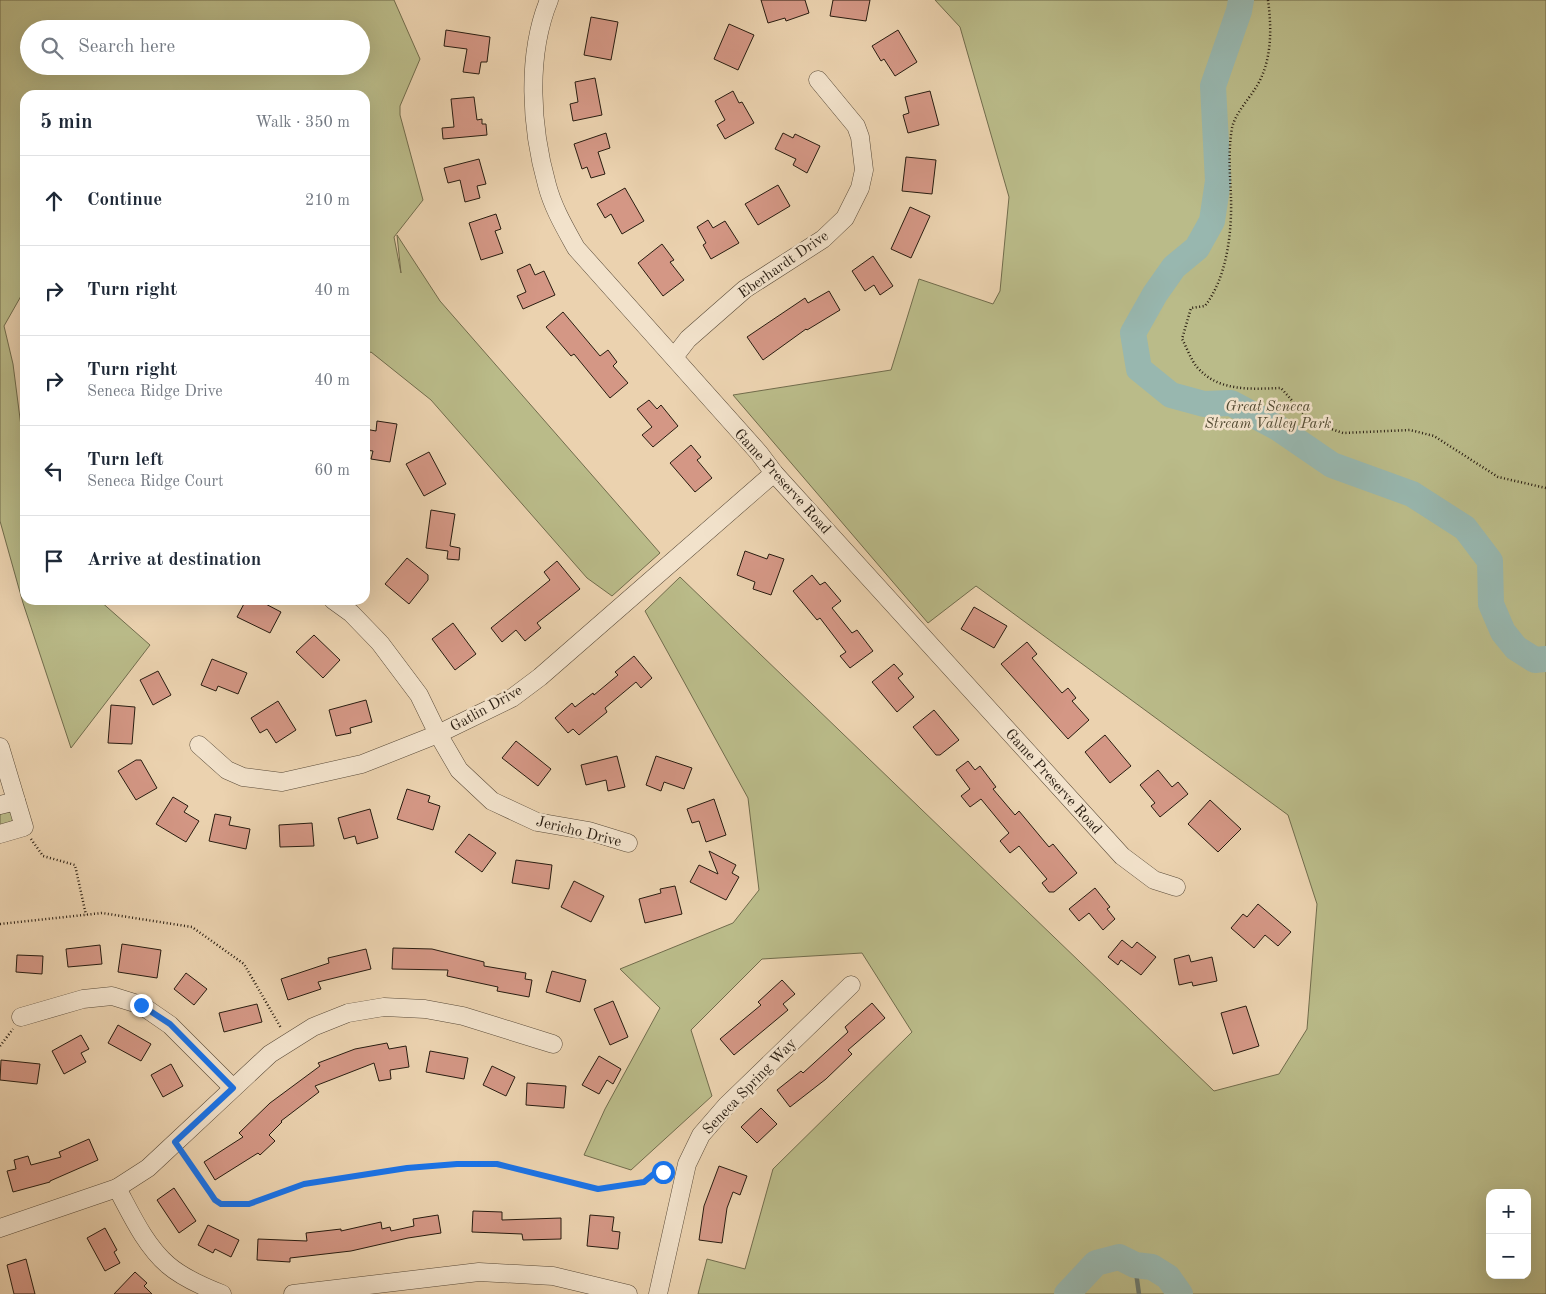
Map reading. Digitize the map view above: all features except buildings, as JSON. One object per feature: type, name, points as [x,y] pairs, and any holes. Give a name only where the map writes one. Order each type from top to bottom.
[{"type":"street","name":"Game Preserve Road","points":[[549,0],[543,15],[534,72],[535,130],[547,186],[559,218],[576,248],[674,357],[774,473],[1122,856],[1154,880],[1176,887]]},
{"type":"street","name":"Eberhardt Drive","points":[[674,357],[688,339],[744,289],[823,238],[844,218],[860,188],[864,170],[860,137],[856,126],[818,80]]},
{"type":"street","name":"Gatlin Drive","points":[[199,745],[227,770],[235,774],[243,777],[282,782],[362,764],[438,734],[512,698],[540,676],[774,473]]},
{"type":"street","name":"Jericho Drive","points":[[340,605],[351,613],[380,643],[419,695],[438,734],[459,770],[492,801],[537,822],[589,831],[628,843]]},
{"type":"street","points":[[0,747],[8,803],[24,827],[0,834]]},
{"type":"street","name":"Seneca Spring Way","points":[[658,1294],[687,1164],[700,1135],[727,1105],[851,985]]},
{"type":"street","points":[[22,1018],[83,999],[112,996],[141,1005],[170,1024],[233,1088]]},
{"type":"street","points":[[0,1228],[117,1188],[148,1168],[270,1054],[313,1027],[348,1013],[384,1007],[425,1009],[463,1016],[553,1044]]},
{"type":"street","points":[[117,1188],[144,1238],[168,1265],[200,1285],[222,1294]]},
{"type":"street","points":[[293,1294],[479,1272],[554,1276],[628,1294]]},
{"type":"path","points":[[1268,0],[1270,20],[1267,64],[1256,88],[1232,126],[1228,163],[1231,198],[1227,259],[1211,298],[1205,306],[1191,308],[1182,340],[1197,367],[1217,384],[1248,389],[1281,388],[1311,422],[1342,434],[1410,430],[1434,436],[1498,477],[1546,488]]},
{"type":"path","points":[[24,827],[35,847],[43,856],[74,865],[86,915]]},
{"type":"path","points":[[0,924],[102,913],[192,927],[244,964],[290,1042]]},
{"type":"path","points":[[0,1046],[22,1018]]},
{"type":"path","points":[[175,1142],[215,1200],[221,1204],[254,1203],[304,1184],[407,1168],[442,1165],[497,1164],[598,1189],[644,1182],[659,1172],[684,1176]]},
{"type":"green space","points":[[0,0],[394,0],[420,59],[400,106],[400,115],[423,200],[394,237],[401,273],[397,235],[440,301],[660,553],[612,596],[587,578],[431,400],[370,352],[370,90],[20,90],[20,298],[4,326],[13,364],[20,418],[20,592],[0,521]]},
{"type":"green space","name":"Great Seneca Stream Valley Park","points":[[935,0],[1546,0],[1546,1294],[698,1294],[707,1259],[745,1269],[773,1169],[912,1032],[862,953],[762,959],[691,1030],[712,1096],[631,1170],[584,1155],[605,1109],[660,1008],[620,969],[733,923],[759,890],[748,798],[645,611],[680,577],[1214,1091],[1279,1074],[1307,1029],[1317,904],[1288,815],[976,586],[928,623],[733,395],[891,370],[919,279],[993,304],[1000,291],[1009,197],[960,27]]},
{"type":"green space","points":[[24,605],[105,605],[150,645],[71,748]]},
{"type":"green space","points":[[11,812],[12,821],[0,826],[0,813]]},
{"type":"waterway","points":[[1241,0],[1239,11],[1213,86],[1218,181],[1212,221],[1197,248],[1174,267],[1155,294],[1133,333],[1139,369],[1171,395],[1204,404],[1231,403],[1278,428],[1332,465],[1412,494],[1465,528],[1490,561],[1491,604],[1503,632],[1516,648],[1535,660],[1546,659]]},
{"type":"waterway","points":[[1067,1294],[1096,1263],[1119,1257],[1135,1265],[1152,1267],[1168,1277],[1180,1294]]},
{"type":"waterway","points":[[1135,1265],[1139,1294]]},
{"type":"route","points":[[141,1005],[170,1024],[233,1088],[175,1142],[215,1200],[221,1204],[249,1204],[304,1184],[434,1165],[497,1164],[598,1189],[644,1182],[656,1172],[663,1172]]}]
